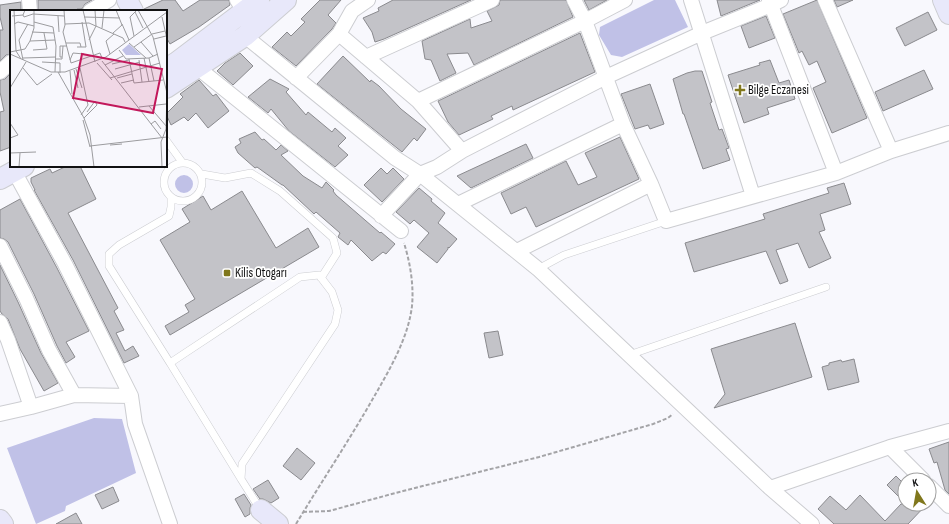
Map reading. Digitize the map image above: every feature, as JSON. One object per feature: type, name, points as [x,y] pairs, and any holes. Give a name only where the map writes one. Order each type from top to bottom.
[{"type":"main road","points":[[127,0],[132,10]]},
{"type":"main road","points":[[167,87],[245,36],[286,0]]},
{"type":"main road","points":[[943,0],[949,14]]},
{"type":"main road","points":[[167,68],[177,62],[246,4]]},
{"type":"main road","points":[[262,517],[278,524]]},
{"type":"main road","points":[[0,520],[3,524]]},
{"type":"street","points":[[29,0],[30,10]]},
{"type":"street","points":[[92,10],[109,0]]},
{"type":"street","points":[[296,78],[338,34],[352,11],[368,0]]},
{"type":"street","points":[[366,57],[492,0]]},
{"type":"street","points":[[574,0],[585,21],[623,124],[651,184],[666,221],[836,173],[890,151],[949,133]]},
{"type":"street","points":[[418,101],[585,21],[625,0]]},
{"type":"street","points":[[691,0],[753,196]]},
{"type":"street","points":[[825,0],[890,151]]},
{"type":"street","points":[[381,216],[420,174],[437,167],[462,151],[606,77],[773,2],[836,173]]},
{"type":"street","points":[[338,34],[418,101],[462,151]]},
{"type":"street","points":[[245,36],[395,158],[420,174],[538,269],[770,488],[812,524]]},
{"type":"street","points":[[0,72],[10,63]]},
{"type":"street","points":[[198,68],[401,231]]},
{"type":"street","points":[[458,204],[623,124]]},
{"type":"street","points":[[10,169],[65,264],[131,396],[135,424],[170,524]]},
{"type":"street","points":[[517,251],[651,184]]},
{"type":"street","points":[[0,246],[26,298],[49,350],[74,395]]},
{"type":"street","points":[[0,322],[8,340],[31,407]]},
{"type":"street","points":[[0,414],[74,395],[131,396]]},
{"type":"street","points":[[770,488],[890,447],[949,431]]},
{"type":"street","points":[[890,447],[915,472]]},
{"type":"street","points":[[937,494],[949,506]]},
{"type":"lane","points":[[167,141],[182,162]]},
{"type":"lane","points":[[182,162],[194,165],[202,174],[203,180],[202,187],[195,197],[190,200],[183,201],[172,197],[165,188],[164,183],[165,169],[182,162]]},
{"type":"lane","points":[[202,174],[225,178],[251,173],[280,191],[333,238],[337,254],[321,278]]},
{"type":"lane","points":[[172,197],[169,216],[119,244],[109,254],[109,266],[170,363],[262,517]]},
{"type":"lane","points":[[538,269],[564,256],[666,221]]},
{"type":"lane","points":[[170,363],[300,277],[319,275],[332,292],[338,310],[335,324],[242,464],[241,480]]},
{"type":"lane","points":[[629,355],[826,287]]},
{"type":"path","points":[[296,524],[364,415],[393,364],[405,336],[412,305],[410,265],[401,231]]},
{"type":"path","points":[[303,512],[330,512],[403,491],[539,458],[654,424],[668,418],[683,406]]},
{"type":"shaded area","points":[[654,0],[675,0],[688,27],[622,57],[611,55],[599,35],[600,27]]},
{"type":"shaded area","points":[[184,175],[190,178],[193,184],[190,190],[184,193],[178,190],[175,184],[178,178]]},
{"type":"shaded area","points":[[94,418],[122,419],[136,473],[66,506],[65,511],[36,524],[7,448]]},
{"type":"building","points":[[38,0],[92,0],[85,4],[82,9],[78,10],[38,10]]},
{"type":"building","points":[[163,0],[175,0],[183,11],[200,0],[229,0],[230,5],[199,27],[170,44],[167,39],[167,10],[144,9]]},
{"type":"building","points":[[320,0],[341,0],[328,15],[336,23],[296,66],[272,47],[287,32],[291,36],[305,22],[301,19]]},
{"type":"building","points":[[393,0],[471,0],[375,42],[372,32],[363,18],[379,11],[378,8]]},
{"type":"building","points":[[500,0],[566,0],[573,17],[474,65],[468,53],[447,54],[456,73],[440,81],[431,60],[425,59],[422,41],[470,19],[471,28],[492,21],[487,11],[499,5]]},
{"type":"building","points":[[584,0],[607,0],[589,10]]},
{"type":"building","points":[[717,0],[760,0],[721,16]]},
{"type":"building","points":[[817,0],[867,118],[832,133],[813,88],[826,82],[817,61],[809,65],[802,51],[799,53],[783,14]]},
{"type":"building","points":[[834,0],[853,0],[837,7]]},
{"type":"building","points":[[21,2],[21,10],[10,10],[10,54],[6,55],[0,61],[0,30],[3,30],[0,17],[0,5]]},
{"type":"building","points":[[928,12],[937,30],[905,46],[896,28]]},
{"type":"building","points":[[766,16],[775,38],[749,48],[741,26]]},
{"type":"building","points":[[580,33],[595,72],[513,110],[512,106],[491,116],[493,119],[459,135],[448,122],[438,101]]},
{"type":"building","points":[[240,53],[253,66],[233,85],[217,71],[225,63]]},
{"type":"building","points":[[343,56],[370,82],[371,80],[379,86],[401,109],[426,129],[417,141],[414,138],[402,152],[317,84]]},
{"type":"building","points":[[770,60],[779,83],[789,80],[795,99],[767,108],[769,114],[744,123],[728,75],[760,65],[759,63]]},
{"type":"building","points":[[924,70],[933,89],[883,111],[875,92]]},
{"type":"building","points":[[695,71],[702,71],[719,130],[722,129],[729,148],[726,149],[730,160],[703,169],[683,114],[673,79]]},
{"type":"building","points":[[10,74],[10,147],[0,151],[0,112],[4,111],[0,92],[0,80],[5,79]]},
{"type":"building","points":[[270,79],[289,89],[286,92],[306,115],[308,112],[332,132],[335,128],[346,138],[338,146],[348,155],[335,167],[289,131],[271,109],[268,113],[248,97]]},
{"type":"building","points":[[199,80],[213,96],[216,94],[229,111],[208,128],[196,113],[188,121],[184,117],[171,125],[167,113],[183,97],[180,94]]},
{"type":"building","points":[[650,84],[664,124],[650,129],[648,125],[635,129],[621,94]]},
{"type":"building","points":[[255,132],[262,140],[264,139],[276,150],[281,145],[288,151],[281,155],[303,176],[322,188],[326,182],[334,190],[333,191],[336,195],[395,244],[386,254],[383,252],[372,261],[351,240],[348,245],[338,237],[340,233],[316,212],[314,214],[283,185],[257,167],[255,168],[238,153],[235,147],[241,143],[239,139]]},
{"type":"building","points":[[620,137],[639,179],[536,227],[526,207],[511,214],[501,193],[566,161],[578,185],[597,177],[585,153]]},
{"type":"building","points":[[526,144],[533,158],[471,188],[457,176]]},
{"type":"building","points":[[65,167],[80,167],[96,199],[68,213],[118,308],[114,311],[124,330],[116,333],[125,351],[133,346],[139,356],[124,363],[73,260],[34,190],[31,178],[50,169],[52,173]]},
{"type":"building","points":[[381,168],[387,174],[393,168],[404,179],[382,202],[364,185]]},
{"type":"building","points":[[844,183],[851,204],[820,214],[825,230],[819,232],[831,258],[809,268],[798,243],[776,250],[788,281],[780,284],[766,251],[694,272],[685,243],[765,219],[763,214],[829,193],[827,188]]},
{"type":"building","points":[[419,188],[445,213],[438,223],[457,239],[449,248],[448,247],[437,263],[417,247],[429,233],[414,220],[410,224],[396,212]]},
{"type":"building","name":"Kilis Otogarı","points":[[242,191],[276,248],[308,228],[319,247],[170,335],[165,326],[189,312],[185,305],[195,299],[160,240],[190,222],[182,209],[203,196],[211,210]]},
{"type":"building","points":[[20,199],[89,331],[66,342],[75,357],[66,363],[8,242],[0,238],[0,210]]},
{"type":"building","points":[[0,265],[41,353],[58,383],[44,391],[20,349],[8,319],[0,311]]},
{"type":"building","points":[[795,323],[812,377],[714,408],[725,394],[711,349]]},
{"type":"building","points":[[498,331],[503,355],[489,358],[484,333]]},
{"type":"building","points":[[854,359],[859,382],[828,390],[822,367],[829,365],[829,363],[841,360],[842,362]]},
{"type":"building","points":[[949,442],[949,494],[945,490],[937,462],[934,463],[929,449]]},
{"type":"building","points":[[297,448],[315,463],[301,480],[283,466]]},
{"type":"building","points":[[896,476],[897,477],[897,495],[887,485]]},
{"type":"building","points":[[268,480],[279,498],[271,503],[260,499],[253,489]]},
{"type":"building","points":[[113,487],[119,501],[102,509],[95,495]]},
{"type":"building","points":[[244,494],[251,505],[250,514],[245,517],[235,499]]},
{"type":"building","points":[[860,495],[885,521],[897,508],[897,512],[919,512],[908,524],[834,524],[818,509],[830,496],[846,510]]},
{"type":"building","points":[[76,513],[82,524],[56,524]]},
{"type":"place","name":"Bilge Eczanesi","points":[[740,90]]},
{"type":"place","name":"Kilis Otogarı","points":[[227,273]]}]
